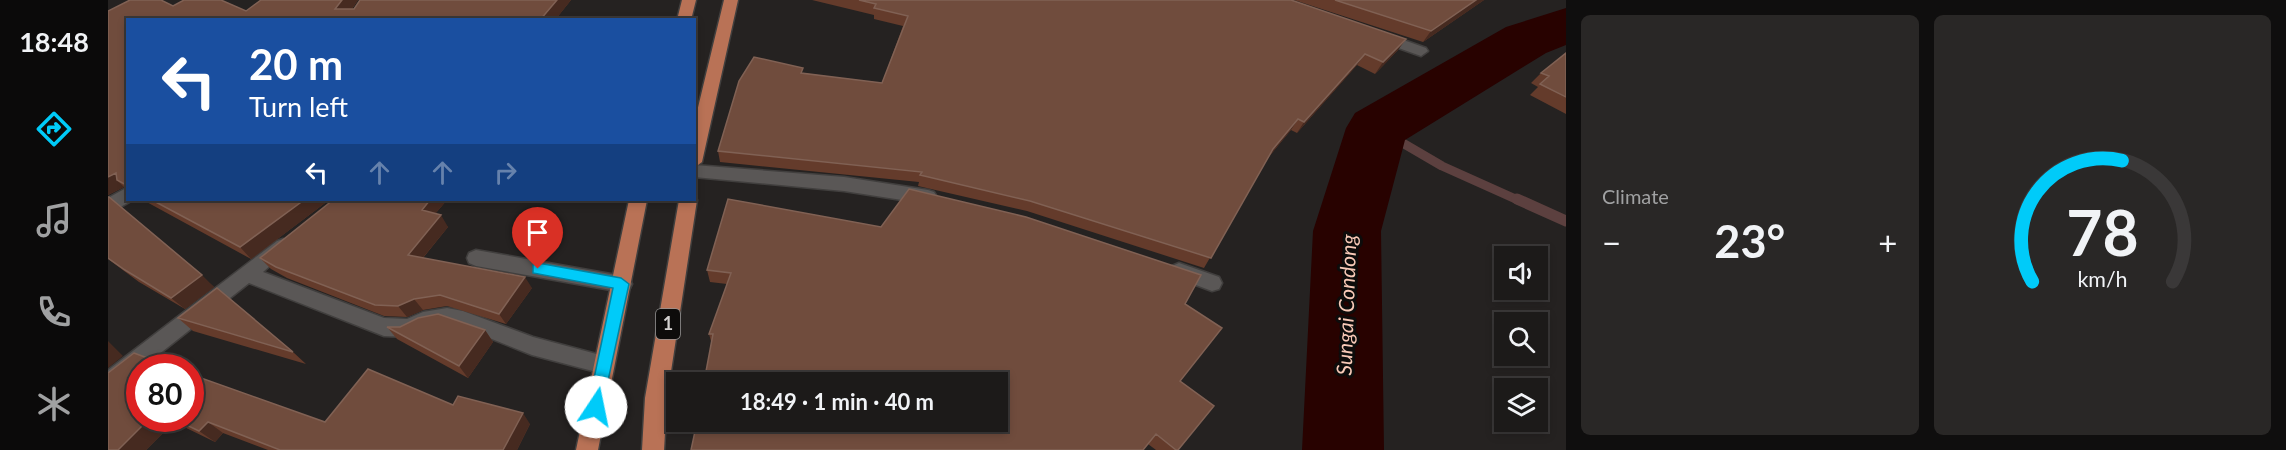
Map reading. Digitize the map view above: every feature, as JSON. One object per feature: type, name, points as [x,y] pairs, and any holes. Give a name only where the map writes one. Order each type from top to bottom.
[{"type":"highway","points":[[684,18],[689,0]]},
{"type":"highway","points":[[696,153],[731,0]]},
{"type":"highway","points":[[587,450],[638,201]]},
{"type":"highway","name":"1","points":[[653,450],[656,398],[688,201]]},
{"type":"street","points":[[1369,33],[1422,51]]},
{"type":"street","points":[[696,171],[844,184],[950,201]]},
{"type":"street","points":[[108,207],[126,195]]},
{"type":"street","points":[[108,382],[300,234]]},
{"type":"street","points":[[476,258],[621,284]]},
{"type":"street","points":[[1158,264],[1212,283]]},
{"type":"street","points":[[247,274],[384,327],[409,328],[423,320],[447,316],[463,319],[532,346],[604,365]]},
{"type":"building","points":[[130,0],[161,0],[173,6],[184,0],[221,0],[246,11],[261,0],[342,0],[335,9],[354,9],[360,0],[557,0],[542,18],[126,18],[126,185],[117,180],[116,173],[108,177],[108,11]]},
{"type":"building","points":[[859,0],[1291,0],[1406,39],[1383,62],[1365,54],[1304,122],[1298,119],[1273,149],[1211,258],[1030,201],[920,175],[922,172],[718,151],[739,81],[754,57],[803,68],[801,73],[882,83],[908,16],[874,8],[876,4]]},
{"type":"building","points":[[1335,0],[1476,0],[1431,31]]},
{"type":"building","points":[[1566,53],[1566,97],[1540,84],[1549,76],[1541,73]]},
{"type":"building","points":[[909,189],[1026,217],[1201,275],[1185,304],[1222,328],[1180,381],[1214,406],[1178,450],[1156,434],[1143,450],[691,450],[695,432],[1008,432],[1008,372],[706,372],[713,334],[709,334],[731,273],[707,270],[728,199],[881,227]]},
{"type":"building","points":[[108,197],[202,275],[171,298],[108,258]]},
{"type":"building","points":[[154,201],[303,201],[240,247]]},
{"type":"building","points":[[332,201],[429,201],[422,210],[441,215],[408,255],[525,277],[499,314],[440,295],[414,299],[398,306],[375,305],[276,267],[260,258]]},
{"type":"building","points":[[217,288],[293,352],[178,318]]},
{"type":"building","points":[[438,314],[485,330],[459,366],[387,327],[400,327],[418,318]]},
{"type":"building","points":[[126,359],[126,432],[136,432],[118,450],[108,450],[108,373]]},
{"type":"building","points":[[368,369],[453,405],[458,396],[523,413],[503,450],[280,450],[208,422],[204,426],[204,379],[325,422]]},
{"type":"waterway","name":"Sungai Condong","points":[[1343,450],[1347,231],[1377,128],[1526,40],[1566,25]]},
{"type":"waterway","points":[[1377,128],[1442,166],[1520,201]]},
{"type":"waterway","points":[[1517,199],[1566,221]]},
{"type":"route","points":[[538,269],[621,284],[596,407]]}]
